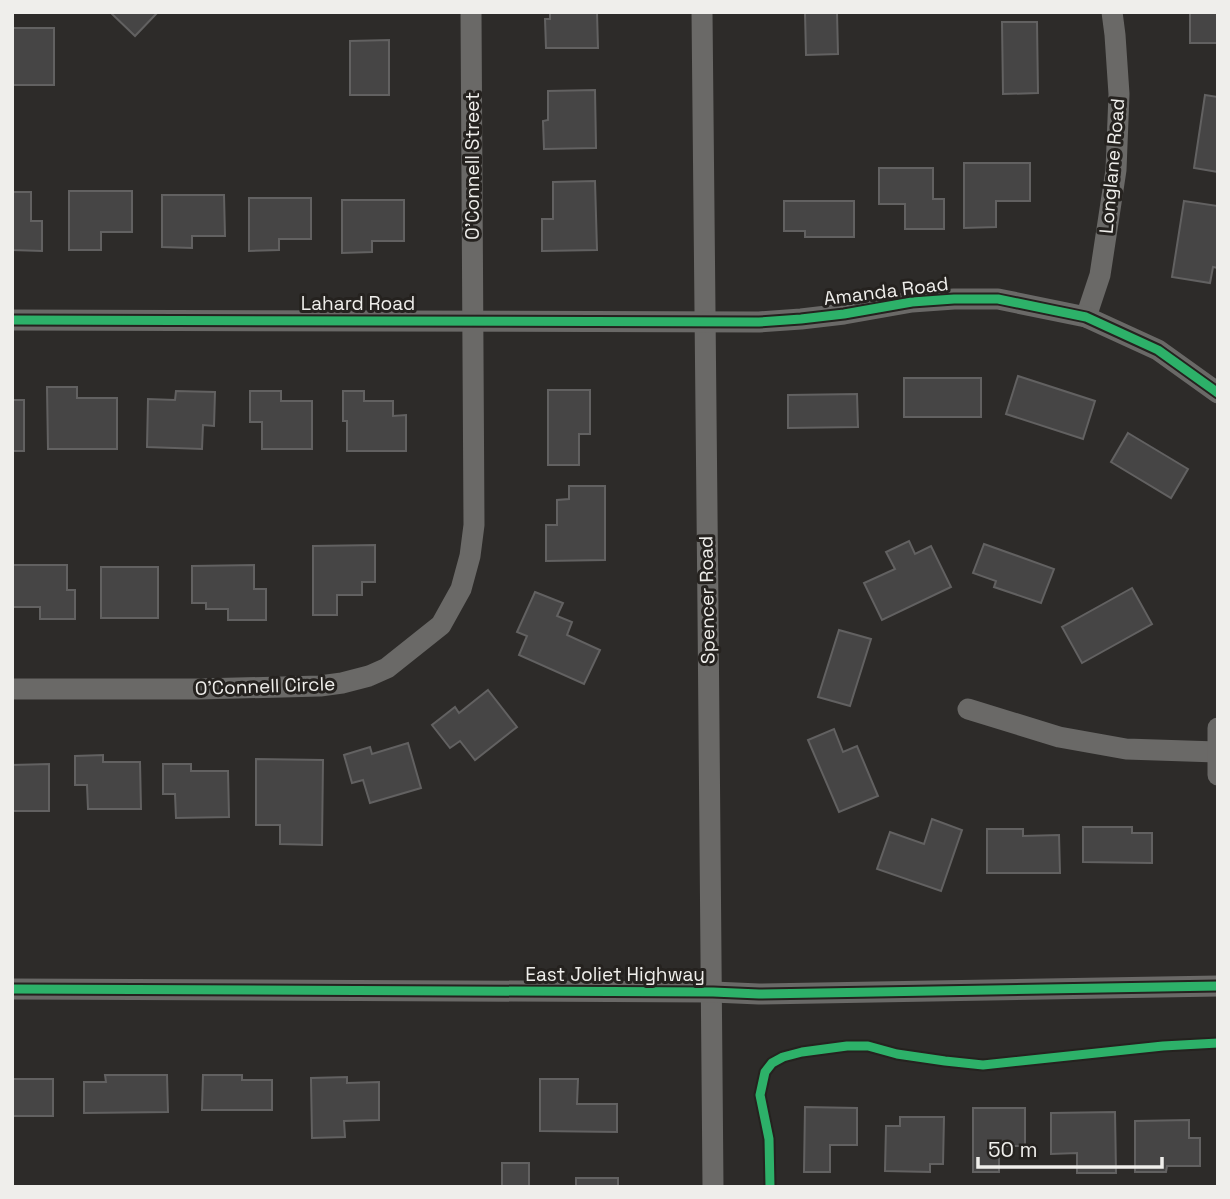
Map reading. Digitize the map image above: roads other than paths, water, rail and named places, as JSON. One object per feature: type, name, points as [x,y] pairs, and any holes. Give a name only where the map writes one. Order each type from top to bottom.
[{"type":"street","name":"O'Connell Street","points":[[471,12],[473,320]]},
{"type":"street","name":"Spencer Road","points":[[702,12],[713,1187]]},
{"type":"street","name":"Longlane Road","points":[[1086,317],[1100,275],[1116,170],[1119,94],[1112,12]]},
{"type":"street","name":"Amanda Road","points":[[704,321],[801,319],[912,302],[998,299],[1086,317],[1158,350],[1218,393]]},
{"type":"street","name":"Lahard Road","points":[[12,320],[704,321]]},
{"type":"street","name":"O'Connell Circle","points":[[12,689],[199,689],[342,683],[387,668],[441,625],[461,589],[470,556],[474,525],[473,320]]},
{"type":"street","points":[[968,709],[1059,737],[1126,749],[1217,752]]},
{"type":"street","points":[[1218,728],[1218,775]]},
{"type":"street","name":"East Joliet Highway","points":[[12,989],[759,993],[1218,986]]}]
